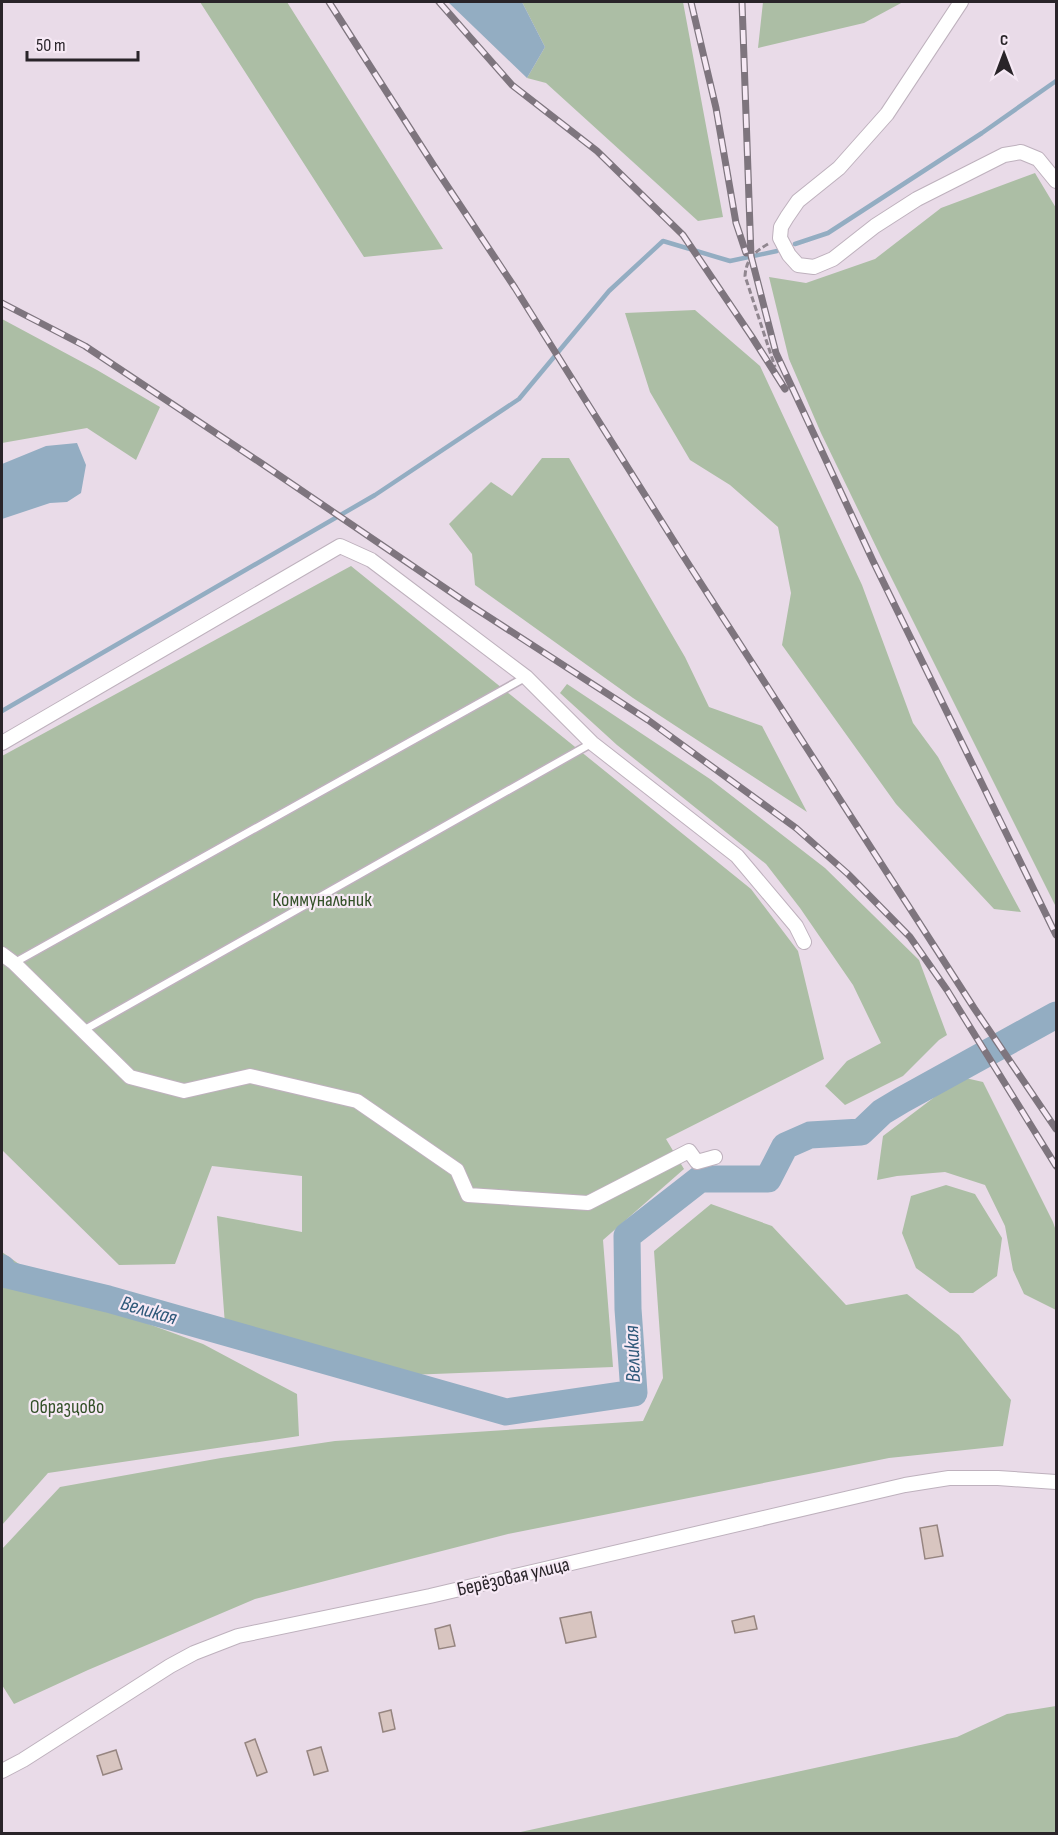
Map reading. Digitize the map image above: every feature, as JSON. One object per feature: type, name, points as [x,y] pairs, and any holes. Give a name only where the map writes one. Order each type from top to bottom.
[{"type":"street","points":[[961,2],[887,114],[839,168],[798,201],[781,227],[780,238],[789,255],[798,265],[814,267],[833,259],[875,226],[917,199],[1004,155],[1021,152],[1038,159],[1056,181]]},
{"type":"street","points":[[2,743],[340,546],[371,560],[526,677],[592,743],[737,856],[796,926],[804,942]]},
{"type":"street","points":[[2,954],[84,1030],[130,1077],[184,1091],[250,1076],[357,1101],[457,1170],[468,1194],[588,1203],[689,1151],[697,1162],[715,1157]]},
{"type":"street","name":"Берёзовая улица","points":[[2,1772],[170,1666],[194,1653],[238,1636],[430,1596],[906,1485],[949,1479],[988,1478],[1056,1482]]},
{"type":"lane","points":[[14,963],[526,677]]},
{"type":"lane","points":[[84,1030],[592,743]]},
{"type":"path","points":[[775,367],[745,276],[745,267],[751,256],[758,250],[780,238]]},
{"type":"green space","points":[[200,2],[287,2],[443,249],[364,257]]},
{"type":"green space","points":[[522,2],[683,2],[723,217],[698,221],[546,83],[527,78],[545,47]]},
{"type":"green space","points":[[763,2],[903,2],[864,23],[758,48]]},
{"type":"green space","points":[[1035,173],[1056,208],[1056,907],[821,433],[789,359],[769,277],[806,283],[875,259],[941,208]]},
{"type":"green space","points":[[695,310],[760,366],[862,585],[913,723],[938,757],[1021,912],[994,909],[896,804],[782,645],[791,593],[778,527],[730,485],[690,460],[650,392],[625,313]]},
{"type":"green space","points":[[2,319],[160,407],[136,460],[87,428],[2,443]]},
{"type":"green space","points":[[542,458],[569,458],[685,657],[709,707],[762,726],[807,812],[633,698],[475,585],[472,554],[449,524],[491,482],[512,496]]},
{"type":"green space","name":"Коммунальник","points":[[351,566],[751,889],[798,951],[824,1059],[666,1139],[684,1169],[603,1240],[613,1367],[383,1376],[225,1325],[217,1216],[302,1232],[302,1176],[212,1166],[175,1264],[119,1265],[2,1150],[2,756]]},
{"type":"green space","points":[[567,684],[710,779],[825,868],[919,960],[947,1035],[903,1076],[845,1105],[825,1086],[847,1061],[881,1043],[853,985],[800,908],[766,864],[617,745],[560,693]]},
{"type":"green space","points":[[961,1077],[983,1082],[1053,1222],[1056,1231],[1056,1310],[1024,1294],[1013,1270],[1005,1226],[985,1185],[945,1172],[877,1180],[883,1136]]},
{"type":"green space","points":[[946,1185],[975,1194],[1002,1238],[997,1276],[973,1293],[950,1293],[916,1268],[902,1233],[911,1196]]},
{"type":"green space","points":[[711,1204],[772,1226],[846,1305],[907,1294],[959,1335],[1011,1400],[1003,1446],[889,1458],[508,1534],[255,1599],[14,1704],[2,1685],[2,1549],[60,1487],[221,1458],[335,1441],[643,1421],[663,1378],[654,1251]]},
{"type":"green space","name":"Образцово","points":[[2,1252],[26,1269],[124,1315],[203,1344],[297,1394],[299,1436],[48,1473],[2,1525]]},
{"type":"green space","points":[[1056,1706],[1056,1833],[516,1833],[957,1737],[1007,1714]]},
{"type":"water","points":[[448,2],[522,2],[545,47],[527,78]]},
{"type":"water","points":[[77,443],[86,465],[81,493],[67,502],[50,503],[2,519],[2,464],[46,446]]},
{"type":"building","points":[[937,1525],[943,1556],[925,1559],[920,1528]]},
{"type":"building","points":[[591,1612],[596,1637],[566,1643],[560,1618]]},
{"type":"building","points":[[754,1616],[757,1629],[735,1633],[732,1621]]},
{"type":"building","points":[[450,1625],[455,1646],[439,1649],[435,1629]]},
{"type":"building","points":[[391,1710],[395,1729],[383,1732],[379,1713]]},
{"type":"building","points":[[255,1739],[267,1772],[257,1776],[245,1743]]},
{"type":"building","points":[[321,1747],[328,1771],[314,1775],[307,1751]]},
{"type":"building","points":[[116,1750],[122,1769],[103,1775],[97,1756]]},
{"type":"waterway","points":[[795,244],[828,233],[982,133],[1056,81]]},
{"type":"waterway","points":[[2,711],[375,495],[519,399],[609,291],[663,241],[730,261],[777,251]]},
{"type":"waterway","name":"Великая","points":[[2,1268],[4,1274],[108,1299],[506,1412],[634,1393],[628,1309],[627,1236],[700,1179],[768,1179],[785,1146],[810,1135],[861,1132],[882,1112],[1056,1015]]},
{"type":"railway","points":[[329,2],[515,288],[682,554],[974,1008],[1056,1129]]},
{"type":"railway","points":[[439,2],[512,85],[597,151],[683,235],[785,389]]},
{"type":"railway","points":[[691,2],[716,108],[736,223],[746,253]]},
{"type":"railway","points":[[742,2],[751,256],[776,353],[873,561],[1056,935]]},
{"type":"railway","points":[[2,303],[85,346],[464,601],[648,720],[796,828],[848,874],[910,937],[947,990],[1056,1166]]}]
